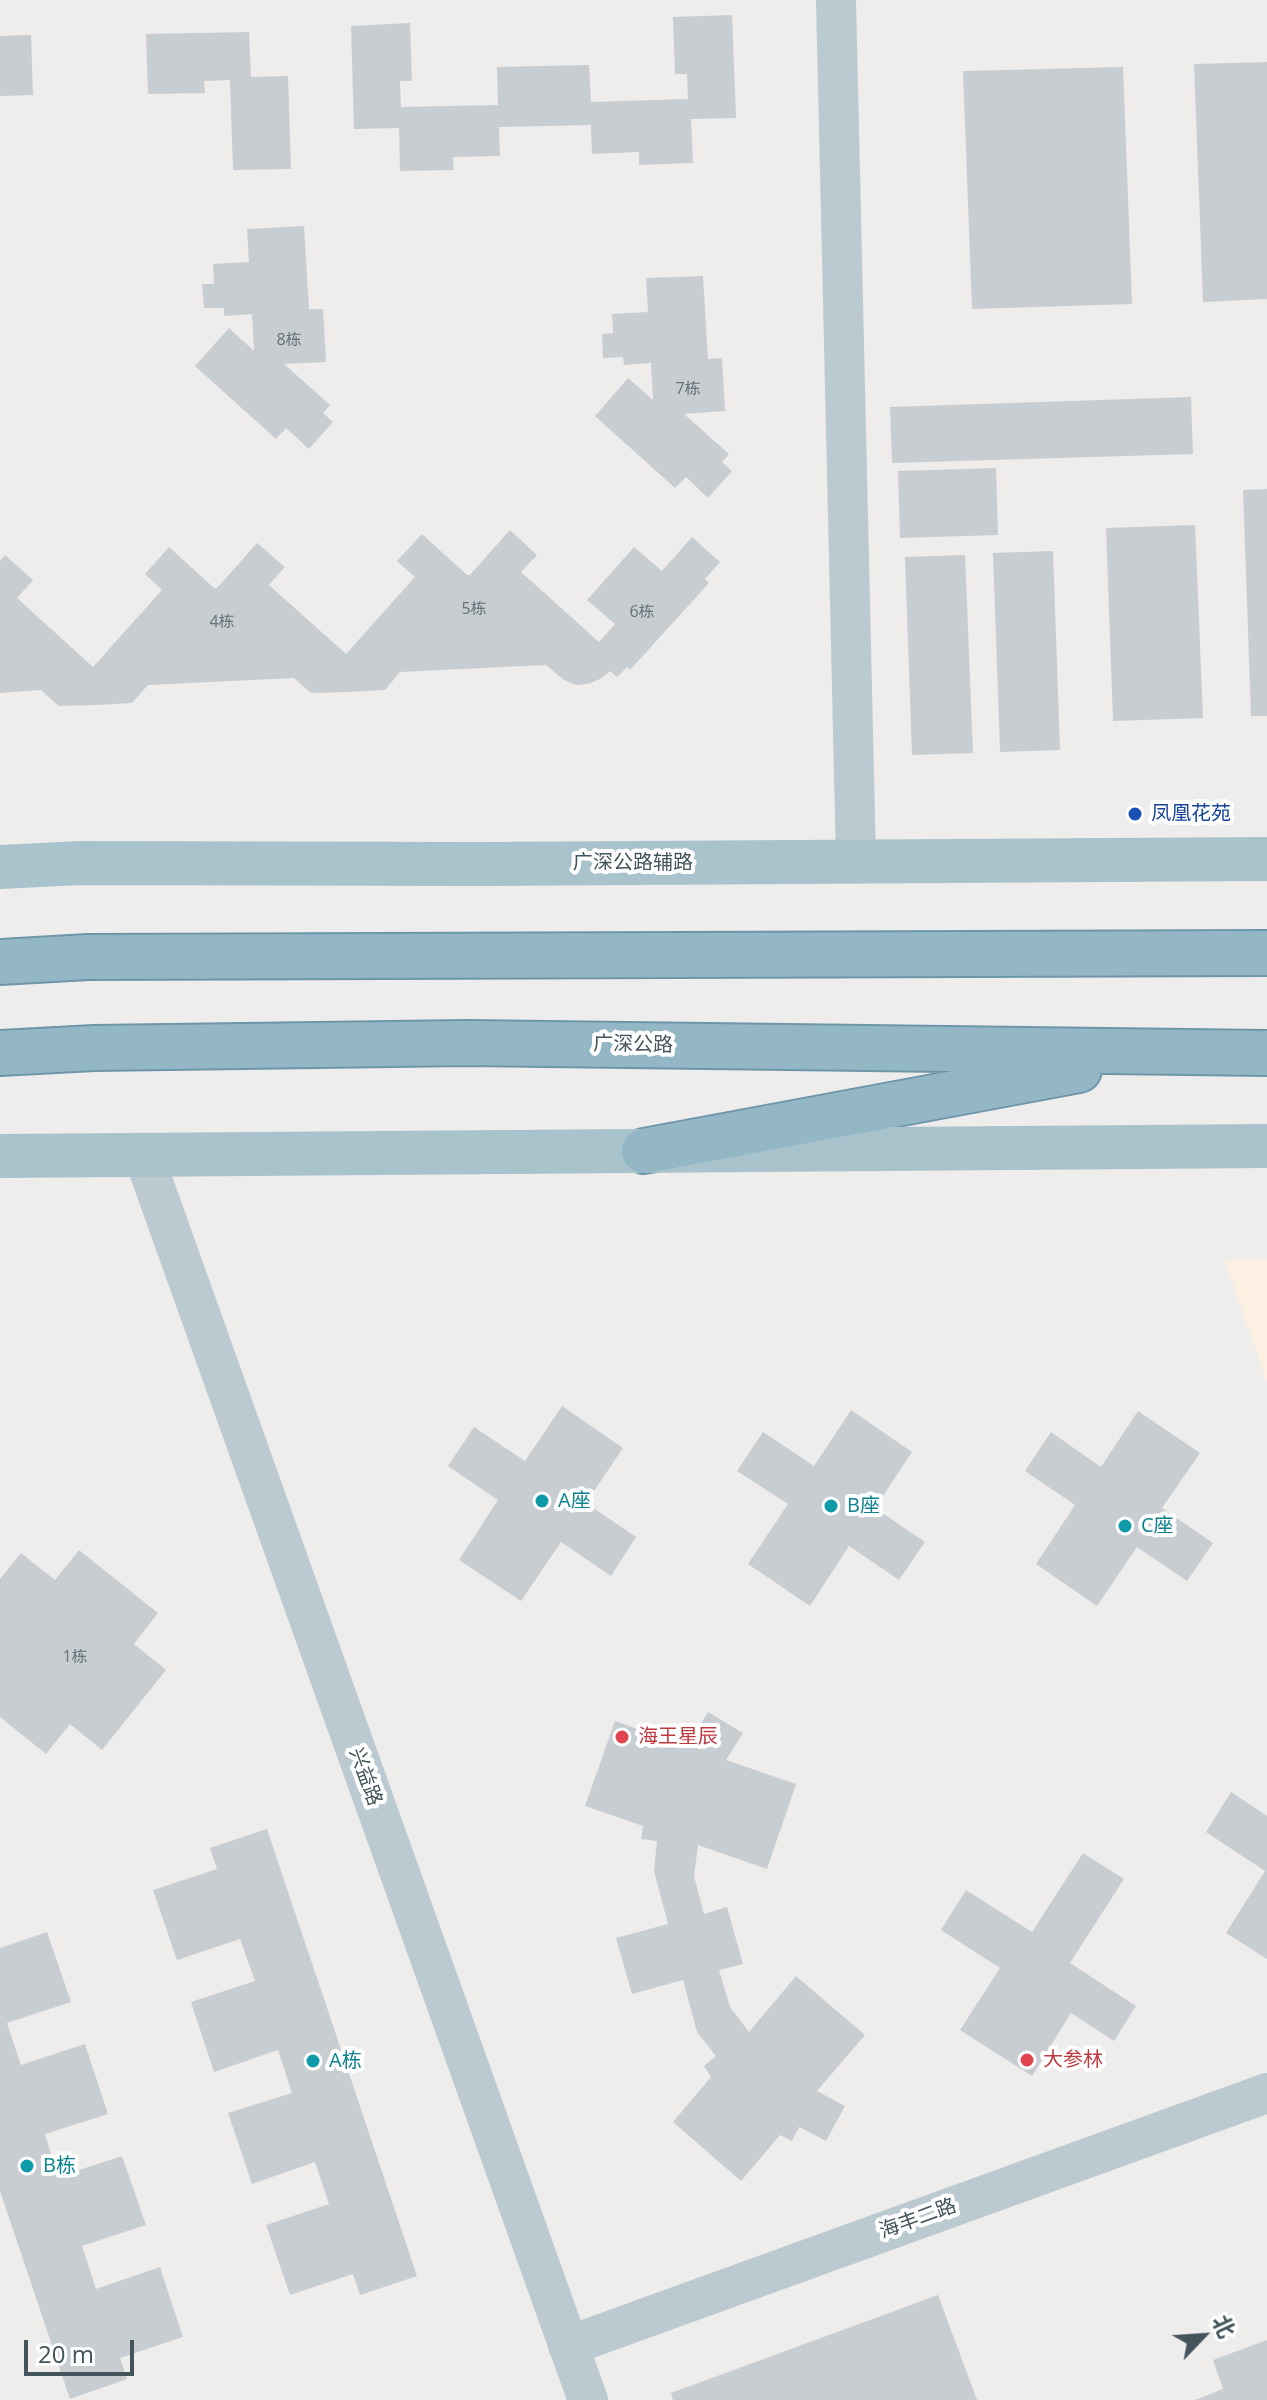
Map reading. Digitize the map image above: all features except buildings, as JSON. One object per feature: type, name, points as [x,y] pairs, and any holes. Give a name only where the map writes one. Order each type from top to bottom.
[{"type":"highway","points":[[0,962],[88,957],[1267,953]]},
{"type":"highway","name":"广深公路","points":[[0,1053],[94,1048],[467,1043],[1267,1053]]},
{"type":"highway","points":[[644,1151],[1175,1052]]},
{"type":"main road","name":"广深公路辅路","points":[[0,867],[81,863],[1267,859]]},
{"type":"main road","points":[[0,1156],[1267,1146]]},
{"type":"street","points":[[836,0],[856,861]]},
{"type":"street","name":"兴益路","points":[[143,1154],[588,2400]]},
{"type":"street","name":"海丰二路","points":[[568,2346],[1267,2093]]},
{"type":"shaded area","points":[[1225,1260],[1267,1260],[1267,1383]]},
{"type":"place","name":"凤凰花苑","points":[[1135,814]]},
{"type":"place","name":"A座","points":[[542,1501]]},
{"type":"place","name":"B座","points":[[831,1506]]},
{"type":"place","name":"C座","points":[[1125,1526]]},
{"type":"place","name":"海王星辰","points":[[622,1737]]},
{"type":"place","name":"大参林","points":[[1027,2060]]},
{"type":"place","name":"A栋","points":[[313,2061]]},
{"type":"place","name":"B栋","points":[[27,2166]]}]
